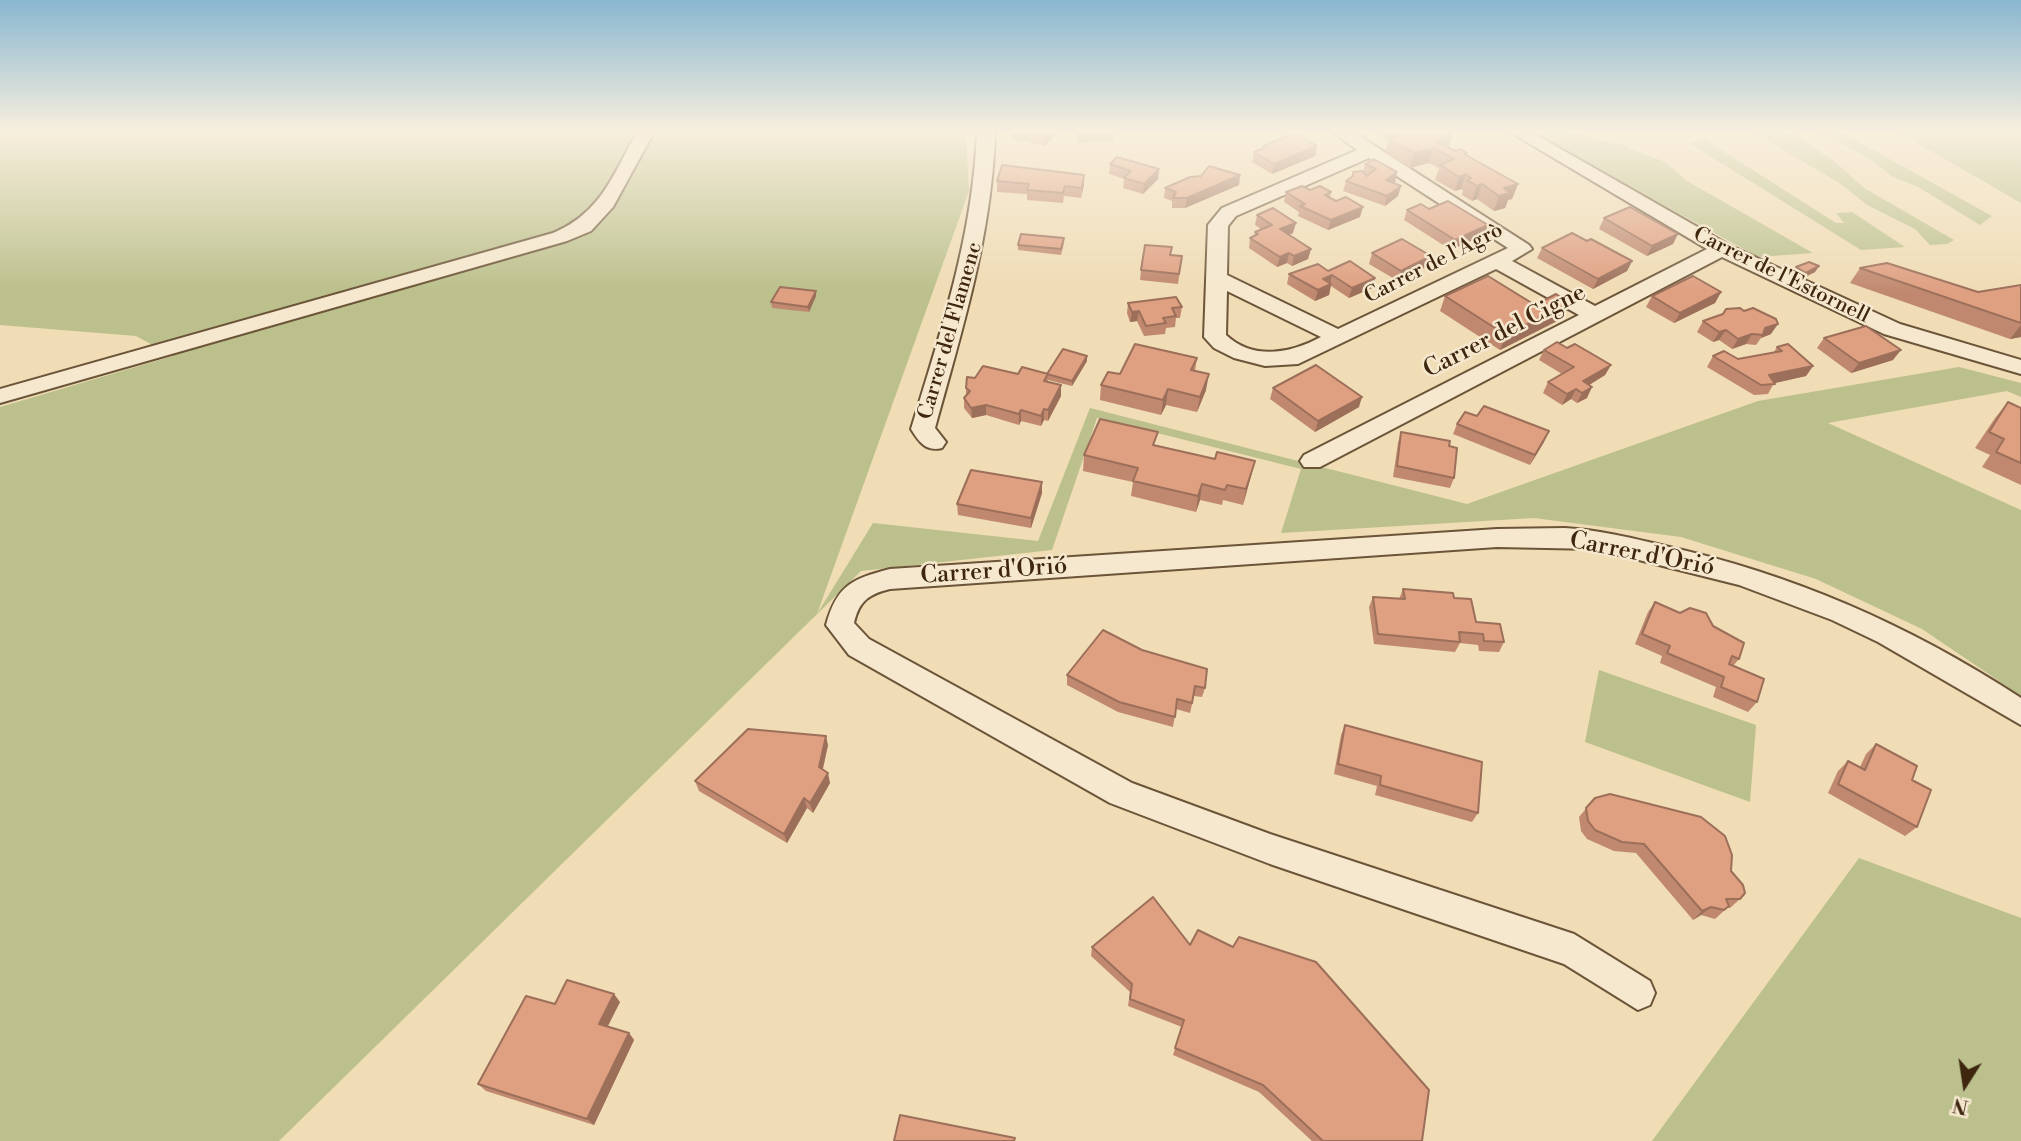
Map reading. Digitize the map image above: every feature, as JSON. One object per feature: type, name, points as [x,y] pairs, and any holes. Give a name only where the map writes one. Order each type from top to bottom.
[{"type":"street","points":[[0,396],[572,232],[584,227],[606,202],[616,185]]},
{"type":"street","name":"Carrer del Flamenc","points":[[933,442],[923,429],[980,225],[985,185]]},
{"type":"street","points":[[1294,185],[1221,218],[1215,337],[1223,347],[1251,356],[1285,358],[1296,357],[1338,337]]},
{"type":"street","name":"Carrer de l'Agrò","points":[[1338,337],[1522,249],[1423,185]]},
{"type":"street","name":"Carrer de l'Estornell","points":[[1611,185],[1722,249],[1892,329],[1935,344],[2021,366]]},
{"type":"street","name":"Carrer del Cigne","points":[[1312,461],[1722,249]]},
{"type":"street","points":[[1497,261],[1595,314]]},
{"type":"street","points":[[1217,278],[1338,337]]},
{"type":"street","name":"Carrer d'Orió","points":[[1638,993],[1574,951],[1270,849],[1121,793],[859,647],[840,625],[844,603],[861,587],[890,579],[1497,538],[1588,539],[1684,558],[1786,588],[1881,632],[1989,691],[2021,713]]},
{"type":"green space","points":[[0,185],[969,185],[969,191],[817,614],[873,523],[1038,541],[1090,408],[1467,504],[1758,401],[1959,367],[2021,383],[2021,397],[2007,391],[1828,423],[2021,510],[2021,696],[1922,629],[1816,579],[1681,537],[1534,518],[1281,533],[1301,469],[1097,418],[1052,550],[861,571],[279,1141],[0,1141],[0,407],[173,356],[136,336],[0,325]]},
{"type":"green space","points":[[1628,185],[1694,185],[1813,253],[1758,257]]},
{"type":"green space","points":[[1757,185],[1777,185],[1836,223],[1844,223],[1836,213],[1852,212],[1905,247],[1861,250]]},
{"type":"green space","points":[[1843,185],[1861,185],[1954,240],[1947,244],[1930,245],[1915,229],[1867,205]]},
{"type":"green space","points":[[1914,185],[1937,185],[1992,216],[1980,225]]},
{"type":"green space","points":[[1990,185],[2021,185],[2021,203]]},
{"type":"green space","points":[[1599,670],[1756,725],[1750,802],[1585,742]]},
{"type":"green space","points":[[1859,858],[2021,918],[2021,1141],[1652,1141]]},
{"type":"building","points":[[1029,185],[1082,185],[1082,188],[1065,186],[1063,193],[1027,190]]},
{"type":"building","points":[[1171,185],[1216,185],[1187,198],[1173,198],[1176,192],[1165,188]]},
{"type":"building","points":[[1358,185],[1401,186],[1387,196]]},
{"type":"building","points":[[1484,185],[1514,185],[1504,188],[1510,193],[1499,196]]},
{"type":"building","points":[[1302,186],[1310,190],[1320,186],[1331,192],[1325,195],[1336,201],[1346,197],[1363,207],[1331,220],[1300,206],[1305,204],[1286,192]]},
{"type":"building","points":[[1448,201],[1488,225],[1455,240],[1407,210],[1421,204],[1429,209]]},
{"type":"building","points":[[1630,207],[1678,234],[1652,246],[1604,218]]},
{"type":"building","points":[[1273,208],[1296,223],[1280,229],[1311,249],[1294,256],[1289,253],[1280,257],[1250,238],[1258,234],[1255,232],[1272,225],[1257,215]]},
{"type":"building","points":[[1572,233],[1587,241],[1591,239],[1632,261],[1598,279],[1542,248]]},
{"type":"building","points":[[1021,234],[1064,238],[1061,249],[1018,245]]},
{"type":"building","points":[[1402,239],[1431,256],[1401,271],[1372,253]]},
{"type":"building","points":[[1145,245],[1172,247],[1170,255],[1182,256],[1179,274],[1141,270]]},
{"type":"building","points":[[1350,261],[1375,278],[1352,288],[1332,275],[1323,279],[1331,284],[1318,290],[1289,274],[1318,264],[1328,271]]},
{"type":"building","points":[[1809,262],[1819,266],[1806,273],[1796,267]]},
{"type":"building","points":[[1887,263],[1978,292],[2021,285],[2021,323],[1860,268]]},
{"type":"building","points":[[1488,276],[1535,305],[1556,294],[1570,303],[1506,335],[1445,296]]},
{"type":"building","points":[[1693,276],[1721,292],[1680,313],[1652,296]]},
{"type":"building","points":[[780,287],[816,291],[808,307],[771,302]]},
{"type":"building","points":[[1176,297],[1182,307],[1172,308],[1176,316],[1163,318],[1166,323],[1146,326],[1139,311],[1132,312],[1128,303]]},
{"type":"building","points":[[1740,308],[1744,311],[1753,308],[1776,319],[1778,324],[1765,328],[1763,335],[1752,334],[1738,339],[1726,330],[1719,332],[1703,321],[1723,314],[1726,309]]},
{"type":"building","points":[[1866,326],[1901,350],[1859,363],[1824,338]]},
{"type":"building","points":[[1557,342],[1567,348],[1575,344],[1611,365],[1583,381],[1592,387],[1582,393],[1576,389],[1567,394],[1548,382],[1574,367],[1544,350]]},
{"type":"building","points":[[1135,344],[1197,358],[1191,370],[1209,374],[1200,397],[1168,389],[1163,400],[1101,385],[1108,372],[1120,374]]},
{"type":"building","points":[[1788,344],[1813,366],[1769,375],[1775,384],[1761,385],[1713,356],[1724,351],[1738,359],[1782,351],[1777,347]]},
{"type":"building","points":[[1063,349],[1087,356],[1072,381],[1047,374]]},
{"type":"building","points":[[1316,365],[1362,397],[1318,421],[1273,388]]},
{"type":"building","points":[[983,366],[1018,374],[1022,367],[1048,374],[1044,381],[1061,385],[1048,410],[1044,409],[1041,416],[1021,410],[1019,414],[986,405],[971,408],[964,398],[970,391],[966,388],[967,377],[975,378]]},
{"type":"building","points":[[2008,402],[2021,408],[2021,463],[1996,452],[2004,439],[1989,432]]},
{"type":"building","points":[[1484,406],[1549,431],[1535,455],[1457,424],[1465,412],[1477,416]]},
{"type":"building","points":[[1100,419],[1158,432],[1153,445],[1215,459],[1217,452],[1255,461],[1246,489],[1227,485],[1225,490],[1202,484],[1198,496],[1133,481],[1138,468],[1084,455]]},
{"type":"building","points":[[1401,432],[1450,441],[1449,446],[1457,448],[1454,478],[1397,466]]},
{"type":"building","points":[[971,470],[1042,482],[1031,518],[957,504]]},
{"type":"building","points":[[1403,589],[1453,593],[1454,598],[1471,599],[1476,622],[1500,624],[1504,642],[1484,641],[1483,634],[1459,632],[1460,642],[1378,634],[1373,597],[1405,599]]},
{"type":"building","points":[[1655,602],[1680,613],[1690,608],[1706,613],[1713,626],[1744,643],[1739,659],[1732,656],[1729,664],[1764,679],[1757,702],[1721,687],[1724,677],[1667,653],[1670,646],[1642,634]]},
{"type":"building","points":[[1103,630],[1142,650],[1207,669],[1205,688],[1195,686],[1192,703],[1177,699],[1175,717],[1119,702],[1067,675]]},
{"type":"building","points":[[1345,725],[1482,762],[1478,813],[1380,785],[1381,776],[1338,764]]},
{"type":"building","points":[[748,729],[826,736],[819,767],[828,773],[810,803],[804,798],[784,834],[695,781]]},
{"type":"building","points":[[1876,744],[1917,766],[1912,780],[1931,790],[1917,827],[1838,784],[1848,761],[1865,770]]},
{"type":"building","points":[[1610,794],[1701,817],[1725,836],[1732,855],[1731,871],[1743,885],[1745,893],[1740,899],[1726,899],[1729,906],[1724,910],[1711,907],[1702,911],[1644,844],[1622,842],[1595,830],[1588,821],[1586,808],[1595,798]]},
{"type":"building","points":[[1153,897],[1190,945],[1198,930],[1233,947],[1239,937],[1316,962],[1429,1090],[1422,1141],[1323,1141],[1263,1085],[1175,1048],[1184,1020],[1130,999],[1132,984],[1092,947]]},
{"type":"building","points":[[567,980],[614,994],[599,1024],[629,1033],[587,1119],[478,1084],[526,996],[555,1004]]},
{"type":"building","points":[[900,1115],[1015,1138],[1014,1141],[894,1141]]}]
